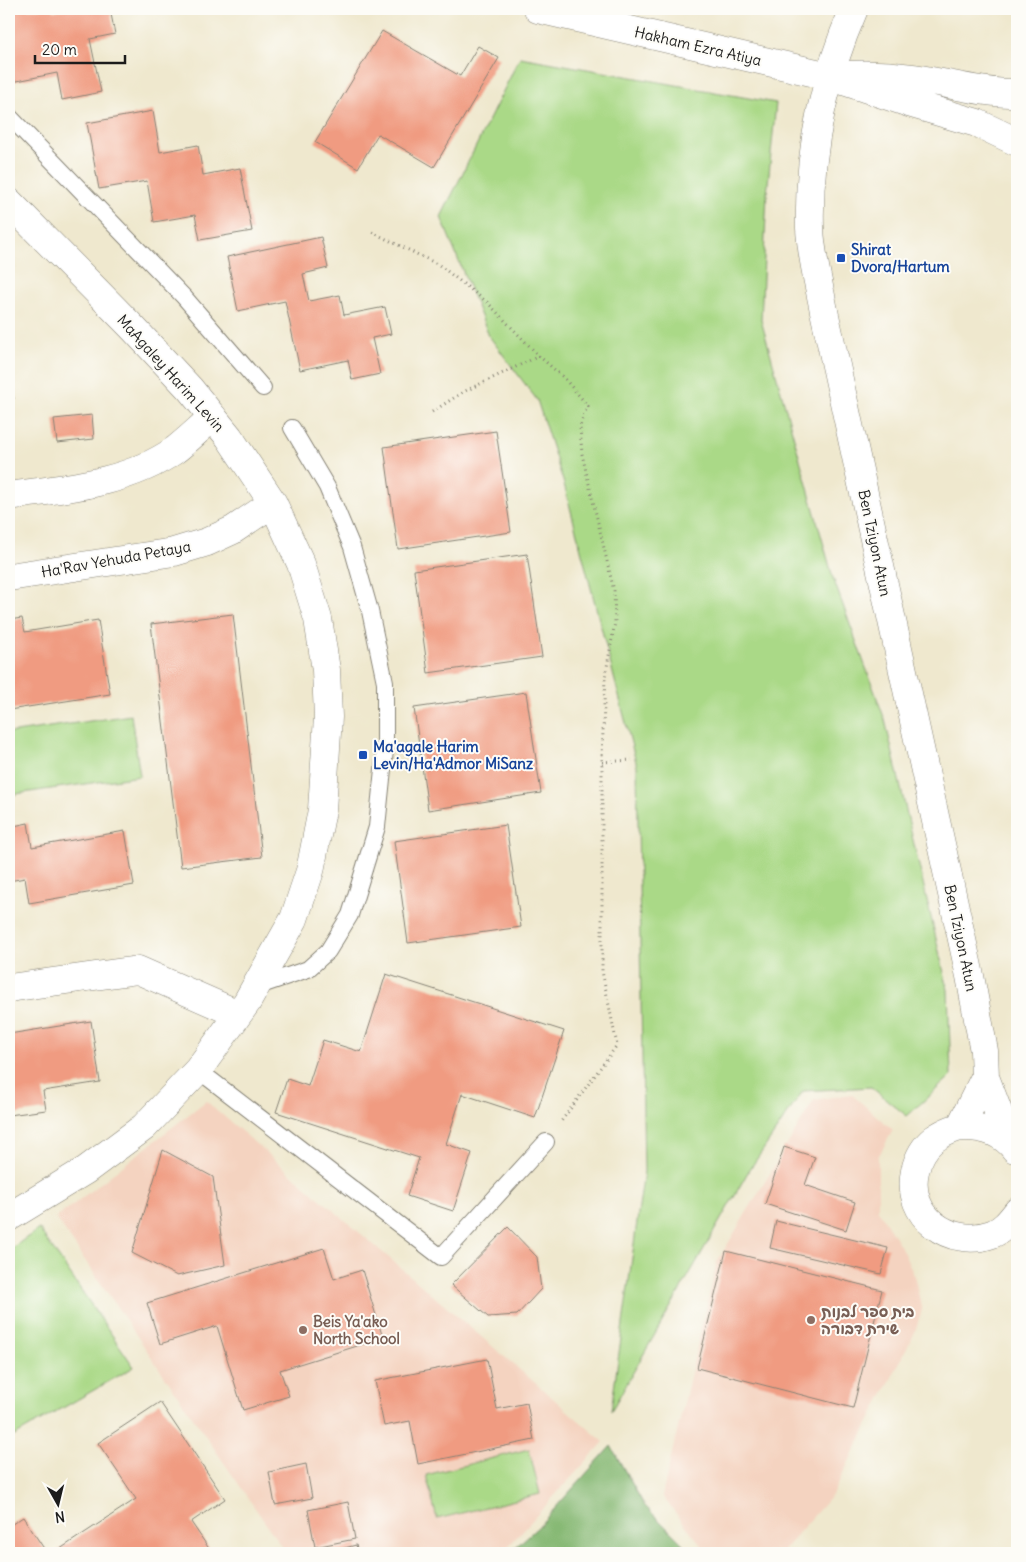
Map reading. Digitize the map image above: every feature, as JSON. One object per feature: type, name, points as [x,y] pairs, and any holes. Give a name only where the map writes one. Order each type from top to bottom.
[{"type":"street","name":"Hakham Ezra Atiya","points":[[538,9],[829,76],[909,103],[977,123],[1017,142]]},
{"type":"street","name":"Ben Tziyon Atun","points":[[854,9],[829,76],[815,147],[810,230],[824,311],[970,976],[984,1051],[985,1078],[1014,1148]]},
{"type":"street","name":"Hakham Ezra Atiya","points":[[829,76],[887,75],[914,78],[973,90],[1017,93]]},
{"type":"street","name":"MaAgaley Harim Levin","points":[[9,202],[166,362],[213,417],[273,504],[301,564],[318,619],[326,670],[328,718],[322,810],[310,871],[294,919],[256,987],[198,1070],[144,1128],[86,1170],[9,1217]]},
{"type":"street","points":[[9,496],[97,482],[128,474],[175,450],[213,417]]},
{"type":"street","name":"Ha'Rav Yehuda Petaya","points":[[9,577],[174,552],[207,542],[233,530],[273,504]]},
{"type":"street","points":[[9,988],[138,970],[238,1014]]},
{"type":"street","name":"Ben Tziyon Atun","points":[[960,1127],[985,1078]]},
{"type":"street","points":[[1014,1148],[996,1132],[978,1127],[960,1127],[942,1133],[927,1145],[917,1161],[913,1180],[915,1199],[924,1216],[938,1229],[955,1237],[974,1238],[993,1234],[1008,1224],[1017,1212]]},
{"type":"lane","points":[[9,116],[184,297],[263,388]]},
{"type":"lane","points":[[256,987],[308,970],[328,951],[350,915],[377,827],[386,750],[385,682],[370,611],[352,547],[327,487],[292,428]]},
{"type":"lane","points":[[198,1070],[441,1257],[546,1142]]},
{"type":"path","points":[[372,232],[439,265],[487,302],[539,356],[564,378],[588,406],[580,427],[582,454],[614,590],[615,622],[605,678],[602,762],[602,971],[617,1045],[546,1142]]},
{"type":"path","points":[[432,412],[463,392],[539,356]]},
{"type":"path","points":[[602,762],[632,760]]},
{"type":"shaded area","name":"בית ספר לבנות שירת דבורה","points":[[851,1094],[893,1130],[878,1157],[878,1210],[900,1245],[914,1275],[922,1309],[915,1332],[832,1495],[781,1553],[708,1553],[662,1496],[717,1262],[814,1100]]},
{"type":"shaded area","name":"Beis Ya'ako North School","points":[[206,1101],[604,1442],[502,1553],[286,1553],[56,1218]]},
{"type":"green space","points":[[520,57],[776,103],[767,194],[761,320],[833,578],[885,720],[948,990],[951,1076],[907,1116],[871,1087],[803,1091],[748,1172],[611,1411],[644,1171],[637,766],[564,484],[537,400],[489,336],[441,217]]},
{"type":"green space","points":[[131,715],[140,776],[9,795],[9,733]]},
{"type":"green space","points":[[39,1229],[134,1367],[9,1439],[9,1250]]},
{"type":"green space","points":[[611,1446],[644,1505],[692,1553],[509,1553],[538,1527]]},
{"type":"green space","points":[[529,1449],[540,1494],[437,1519],[426,1475]]},
{"type":"building","points":[[9,9],[53,9],[54,11],[65,9],[110,9],[115,34],[90,39],[101,92],[62,100],[57,73],[12,82],[9,65]]},
{"type":"building","points":[[382,31],[460,76],[478,46],[499,58],[434,167],[378,134],[358,168],[315,142]]},
{"type":"building","points":[[153,111],[160,152],[198,145],[203,175],[240,168],[252,231],[200,240],[195,215],[154,222],[147,181],[99,189],[87,123]]},
{"type":"building","points":[[321,237],[328,268],[303,274],[309,301],[340,295],[344,315],[385,307],[391,334],[372,338],[380,374],[352,380],[348,360],[300,370],[285,301],[238,311],[227,257]]},
{"type":"building","points":[[9,375],[14,399],[9,400]]},
{"type":"building","points":[[92,415],[94,439],[57,443],[54,419]]},
{"type":"building","points":[[496,431],[511,532],[398,549],[384,447]]},
{"type":"building","points":[[527,554],[542,657],[428,673],[414,570]]},
{"type":"building","points":[[233,614],[262,857],[181,867],[151,624]]},
{"type":"building","points":[[22,618],[25,632],[98,620],[110,694],[9,710],[9,620]]},
{"type":"building","points":[[526,692],[541,793],[428,810],[414,708]]},
{"type":"building","points":[[28,823],[32,847],[125,831],[134,885],[29,903],[25,878],[9,881],[9,827]]},
{"type":"building","points":[[506,825],[521,927],[408,943],[394,841]]},
{"type":"building","points":[[386,974],[564,1031],[535,1118],[462,1094],[446,1144],[472,1153],[453,1211],[407,1196],[419,1158],[276,1112],[287,1079],[308,1086],[323,1040],[361,1052]]},
{"type":"building","points":[[91,1021],[100,1082],[43,1091],[46,1110],[9,1115],[9,1034]]},
{"type":"building","points":[[784,1147],[815,1157],[805,1185],[855,1202],[846,1230],[765,1204]]},
{"type":"building","points":[[163,1150],[213,1177],[225,1265],[177,1276],[132,1253]]},
{"type":"building","points":[[776,1221],[888,1248],[881,1274],[770,1248]]},
{"type":"building","points":[[508,1227],[537,1257],[541,1289],[517,1315],[488,1317],[451,1285]]},
{"type":"building","points":[[324,1248],[334,1279],[362,1270],[383,1338],[280,1370],[289,1396],[243,1410],[217,1326],[160,1344],[147,1303]]},
{"type":"building","points":[[726,1251],[882,1290],[853,1408],[697,1368]]},
{"type":"building","points":[[487,1359],[497,1409],[527,1403],[534,1440],[418,1464],[410,1421],[384,1426],[375,1381]]},
{"type":"building","points":[[160,1402],[225,1499],[191,1522],[212,1553],[54,1553],[136,1499],[98,1443]]},
{"type":"building","points":[[306,1464],[312,1498],[275,1505],[269,1472]]},
{"type":"building","points":[[348,1502],[355,1539],[315,1547],[308,1510]]},
{"type":"building","points":[[23,1517],[47,1553],[9,1553],[9,1526]]},
{"type":"building","points":[[356,1545],[358,1553],[326,1553]]},
{"type":"place","name":"Shirat Dvora/Hartum","points":[[841,258]]},
{"type":"place","name":"Ma'agale Harim Levin/Ha'Admor MiSanz","points":[[363,755]]},
{"type":"place","name":"בית ספר לבנות שירת דבורה","points":[[811,1320]]},
{"type":"place","name":"Beis Ya'ako North School","points":[[303,1330]]}]
